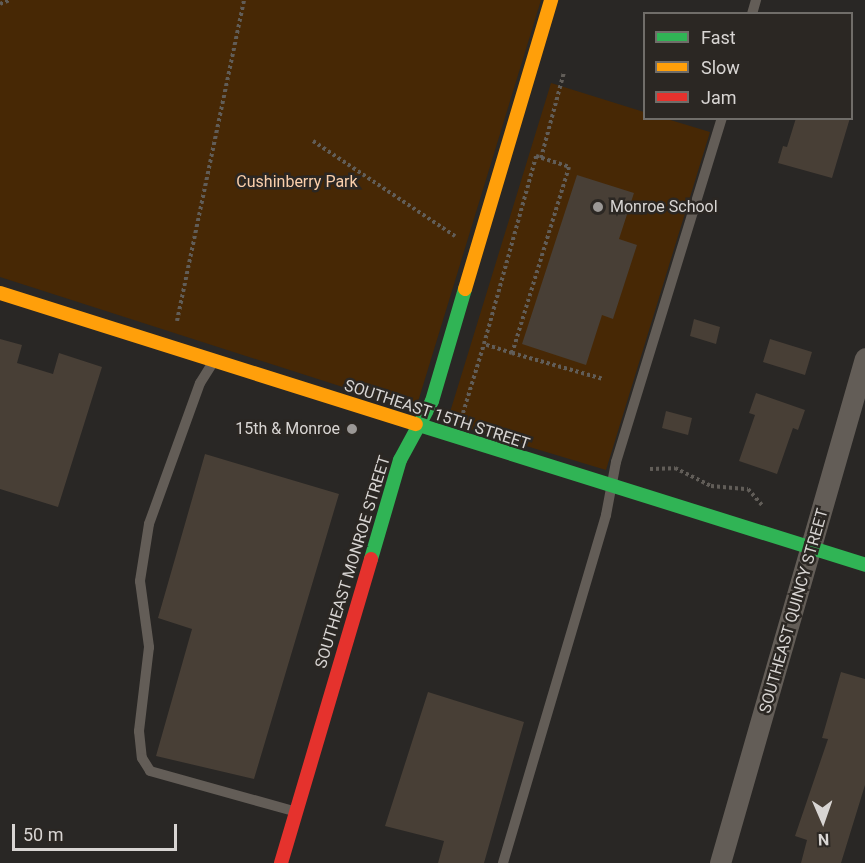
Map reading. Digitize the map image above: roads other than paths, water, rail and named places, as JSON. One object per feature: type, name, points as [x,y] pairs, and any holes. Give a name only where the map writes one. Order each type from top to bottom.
[{"type":"street","name":"SOUTHEAST MONROE STREET","points":[[281,863],[400,460],[432,401],[551,0]]},
{"type":"street","name":"SOUTHEAST 15TH STREET","points":[[0,293],[417,427],[865,565]]},
{"type":"street","name":"SOUTHEAST QUINCY STREET","points":[[720,863],[865,358]]},
{"type":"lane","points":[[503,863],[611,487],[616,462],[721,120]]},
{"type":"lane","points":[[214,361],[200,383],[149,524],[140,581],[149,646],[140,731],[142,758],[150,771],[296,812]]},
{"type":"place","name":"Monroe School","points":[[598,207]]},
{"type":"place","name":"15th & Monroe","points":[[352,429]]},
{"type":"park label","name":"Cushinberry Park","points":[[297,182]]}]
